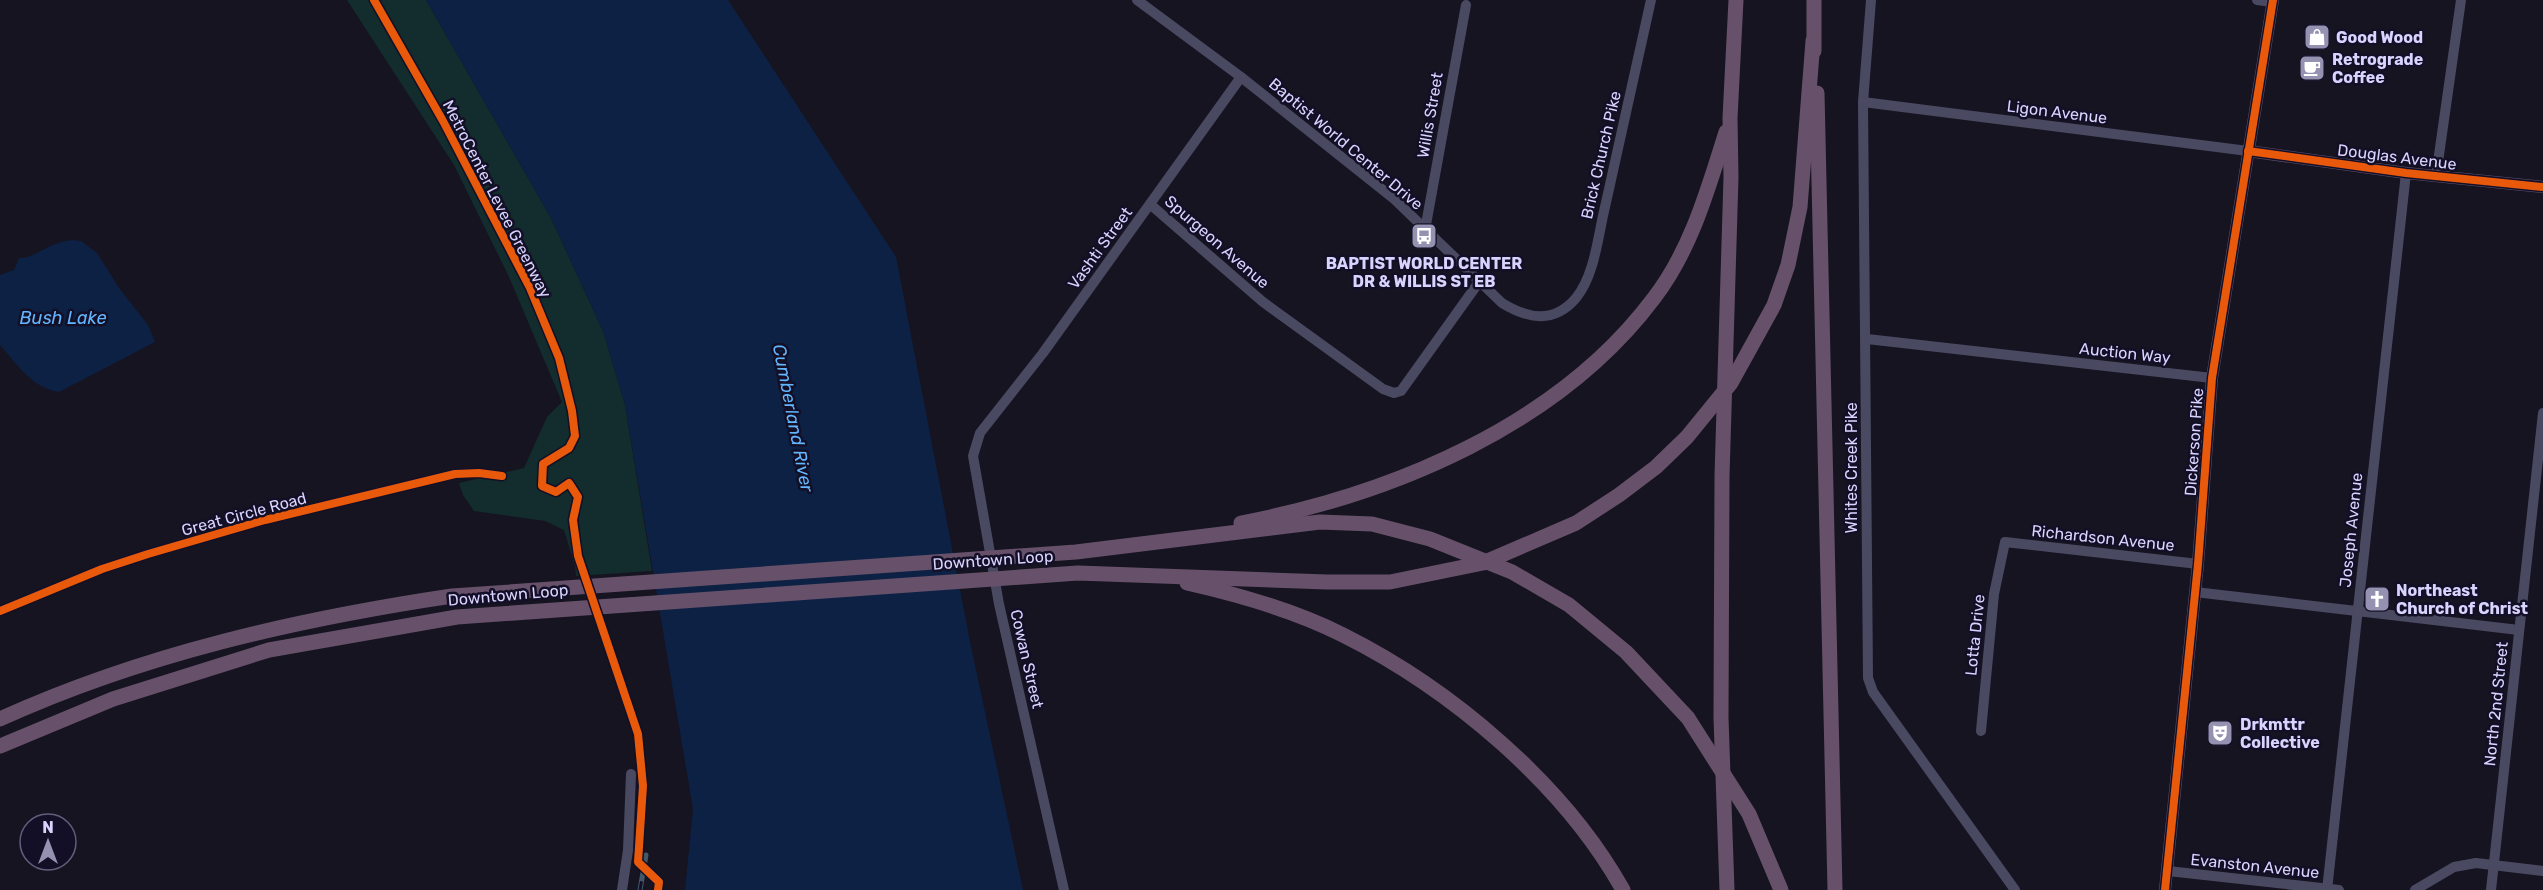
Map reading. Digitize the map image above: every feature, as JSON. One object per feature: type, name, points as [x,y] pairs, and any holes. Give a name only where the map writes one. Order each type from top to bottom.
[{"type":"highway","points":[[1727,890],[1721,707],[1724,372],[1731,177],[1730,118],[1736,0]]},
{"type":"highway","points":[[1146,574],[1327,582],[1390,582],[1433,574],[1483,563],[1530,545],[1576,523],[1656,467],[1687,436],[1731,383],[1753,348],[1774,305],[1788,265],[1800,207],[1814,0]]},
{"type":"highway","points":[[1813,41],[1820,156],[1835,890]]},
{"type":"highway","points":[[1127,545],[1258,519],[1325,502],[1399,477],[1459,452],[1517,421],[1568,387],[1611,347],[1655,298],[1684,249],[1709,186],[1730,118]]},
{"type":"highway","points":[[1127,545],[1320,522],[1372,524],[1430,539],[1512,572],[1569,605],[1626,652],[1688,718],[1749,814],[1781,890]]},
{"type":"highway","name":"Downtown Loop","points":[[0,719],[106,676],[272,628],[429,600],[524,591],[1076,552],[1127,545]]},
{"type":"highway","name":"Downtown Loop","points":[[0,746],[112,699],[269,650],[457,617],[1078,573],[1146,574]]},
{"type":"highway","points":[[1146,574],[1223,591],[1282,609],[1343,635],[1417,678],[1469,716],[1525,765],[1570,814],[1610,867],[1623,890]]},
{"type":"main road","name":"Dickerson Pike","points":[[2165,890],[2198,564],[2212,378],[2273,1]]},
{"type":"main road","name":"Douglas Avenue","points":[[2247,151],[2406,173],[2543,187]]},
{"type":"street","name":"Baptist World Center Drive","points":[[1137,0],[1241,77],[1393,198],[1503,303],[1522,315],[1540,317],[1564,309]]},
{"type":"street","name":"Brick Church Pike","points":[[1564,309],[1583,289],[1594,255],[1650,0]]},
{"type":"street","name":"Whites Creek Pike","points":[[1871,0],[1863,102],[1867,339],[1868,678],[1873,692],[2015,890]]},
{"type":"street","points":[[2257,0],[2273,1]]},
{"type":"street","points":[[2436,176],[2461,0]]},
{"type":"street","name":"Willis Street","points":[[1425,230],[1466,5]]},
{"type":"street","name":"Vashti Street","points":[[980,433],[1043,353],[1241,77]]},
{"type":"street","name":"Ligon Avenue","points":[[1863,102],[2247,151]]},
{"type":"street","name":"Joseph Avenue","points":[[2327,890],[2406,173]]},
{"type":"street","name":"Spurgeon Avenue","points":[[1151,205],[1263,302],[1383,389],[1394,393],[1401,391],[1479,282]]},
{"type":"street","name":"Auction Way","points":[[1867,339],[2212,378]]},
{"type":"street","name":"North 2nd Street","points":[[2491,890],[2519,630],[2539,500],[2543,413]]},
{"type":"street","name":"Cowan Street","points":[[980,433],[974,456],[999,604],[1064,890]]},
{"type":"street","name":"Great Circle Road","points":[[0,611],[102,569],[265,520],[455,474],[479,472],[502,476]]},
{"type":"street","name":"Richardson Avenue","points":[[2006,542],[2198,564]]},
{"type":"street","name":"Lotta Drive","points":[[1981,731],[1993,598],[2006,542]]},
{"type":"street","points":[[2195,592],[2519,630]]},
{"type":"street","points":[[622,890],[628,850],[631,774]]},
{"type":"street","points":[[2415,890],[2454,867],[2476,863],[2543,872]]},
{"type":"street","name":"Evanston Avenue","points":[[2168,871],[2339,890]]},
{"type":"green space","points":[[347,0],[426,0],[551,218],[603,331],[625,405],[652,571],[576,576],[564,530],[545,521],[474,511],[463,495],[459,483],[524,468],[547,417],[562,402],[509,277],[454,165]]},
{"type":"water","name":"Cumberland River","points":[[426,0],[728,0],[896,257],[970,642],[1023,890],[685,890],[693,809],[625,405],[603,331],[551,218]]},
{"type":"water","name":"Bush Lake","points":[[81,241],[97,253],[119,288],[148,325],[155,342],[59,392],[49,390],[33,380],[0,345],[0,275],[14,270],[19,258],[31,256],[57,243]]},
{"type":"railway","points":[[640,890],[646,855]]},
{"type":"cycle path","name":"MetroCenter Levee Greenway","points":[[374,0],[443,121],[530,288],[559,358],[572,411],[575,436],[569,448],[543,464],[542,486],[556,492],[569,483],[578,497],[573,520],[578,556],[638,734],[643,786],[638,862],[659,882],[658,890]]},
{"type":"cycle path","points":[[2165,890],[2198,564],[2212,378],[2273,0]]},
{"type":"cycle path","points":[[2248,151],[2406,173],[2543,187]]},
{"type":"cycle path","points":[[0,611],[102,569],[265,520],[455,474],[479,473],[502,476]]},
{"type":"place","name":"Good Wood","points":[[2317,37]]},
{"type":"place","name":"Retrograde Coffee","points":[[2312,68]]},
{"type":"place","name":"BAPTIST WORLD CENTER DR & WILLIS ST EB","points":[[1424,236]]},
{"type":"place","name":"Northeast Church of Christ","points":[[2377,599]]},
{"type":"place","name":"Drkmttr Collective","points":[[2220,733]]}]
